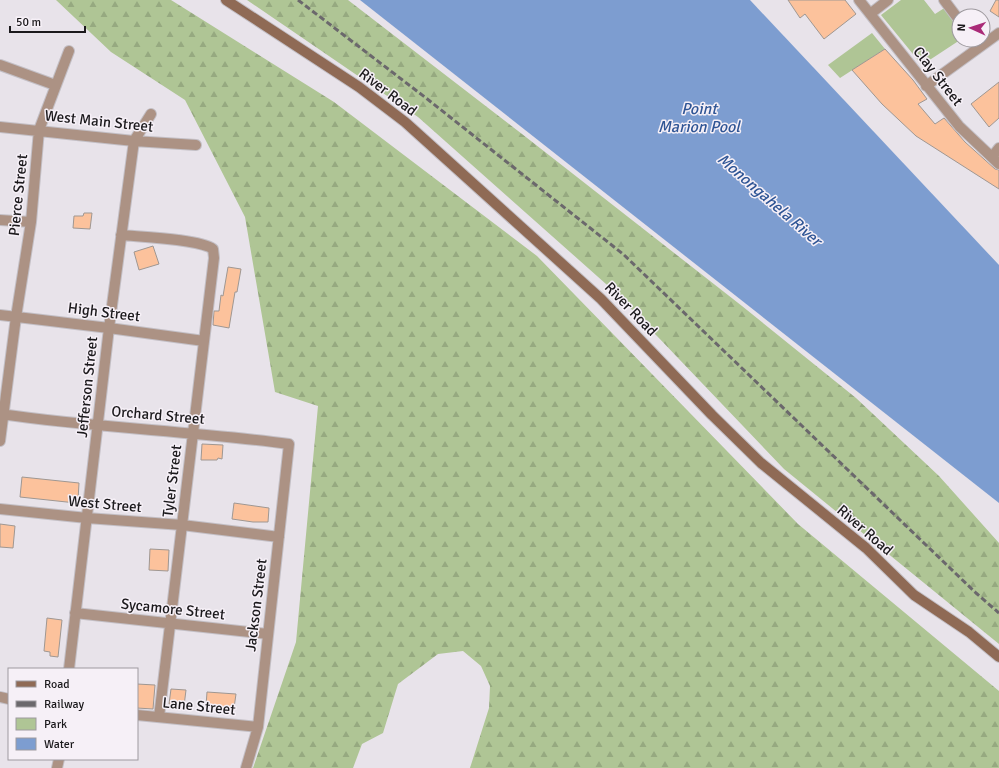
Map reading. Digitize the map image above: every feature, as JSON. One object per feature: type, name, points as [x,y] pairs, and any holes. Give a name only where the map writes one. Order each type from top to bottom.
[{"type":"street","name":"River Road","points":[[226,0],[359,88],[405,122],[601,298],[712,415],[761,463],[866,548],[914,595],[969,632],[999,657]]},
{"type":"street","name":"Clay Street","points":[[859,0],[959,126],[996,160]]},
{"type":"street","points":[[870,14],[888,0]]},
{"type":"street","points":[[944,0],[951,9]]},
{"type":"street","points":[[926,86],[974,48]]},
{"type":"street","name":"Pierce Street","points":[[0,441],[1,414],[31,222],[39,130],[68,51]]},
{"type":"street","points":[[0,65],[55,85]]},
{"type":"street","name":"Jefferson Street","points":[[69,668],[109,328],[134,141],[151,114]]},
{"type":"street","name":"West Main Street","points":[[0,127],[134,141],[196,145]]},
{"type":"street","points":[[996,160],[999,148]]},
{"type":"street","points":[[0,220],[31,222]]},
{"type":"street","name":"Tyler Street","points":[[121,235],[193,242],[209,246],[213,249],[214,258],[159,717]]},
{"type":"street","name":"High Street","points":[[0,315],[204,341]]},
{"type":"street","name":"Orchard Street","points":[[1,414],[289,444]]},
{"type":"street","name":"Jackson Street","points":[[246,768],[258,727],[289,444]]},
{"type":"street","name":"West Street","points":[[0,509],[182,526],[279,537]]},
{"type":"street","name":"Sycamore Street","points":[[75,613],[268,634]]},
{"type":"street","name":"Lane Street","points":[[138,715],[258,727]]},
{"type":"green space","points":[[56,0],[171,0],[334,102],[537,256],[798,524],[999,691],[999,768],[470,768],[489,708],[490,686],[481,666],[463,651],[438,654],[398,684],[383,733],[362,744],[353,768],[253,768],[296,642],[318,406],[275,392],[245,217],[185,100],[111,52]]},
{"type":"green space","points":[[247,0],[348,0],[742,306],[856,398],[939,476],[999,543],[999,644],[784,469],[615,292],[418,117]]},
{"type":"green space","points":[[901,0],[924,0],[935,14],[946,7],[951,15],[951,46],[922,65],[881,15]]},
{"type":"green space","points":[[872,33],[885,49],[840,78],[828,65]]},
{"type":"water","name":"Point Marion Pool","points":[[360,0],[750,0],[999,265],[999,503]]},
{"type":"building","points":[[788,0],[845,0],[856,14],[824,39],[805,14],[800,18]]},
{"type":"building","points":[[996,0],[999,0],[999,17],[991,12]]},
{"type":"building","points":[[885,49],[913,80],[927,99],[918,104],[935,124],[944,118],[965,142],[995,169],[999,170],[999,189],[916,136],[882,104],[852,70]]},
{"type":"building","points":[[999,82],[999,118],[989,127],[971,104]]},
{"type":"building","points":[[84,213],[92,213],[90,229],[73,228],[74,216],[83,216]]},
{"type":"building","points":[[153,246],[159,264],[139,270],[134,252]]},
{"type":"building","points":[[228,267],[241,269],[237,292],[235,292],[229,328],[213,325],[214,311],[219,311],[221,295],[223,296]]},
{"type":"building","points":[[202,444],[223,445],[222,459],[201,460]]},
{"type":"building","points":[[22,477],[79,483],[78,500],[76,500],[76,503],[20,497]]},
{"type":"building","points":[[234,503],[269,508],[268,522],[253,522],[232,519]]},
{"type":"building","points":[[0,524],[15,526],[13,548],[0,547]]},
{"type":"building","points":[[150,549],[169,550],[168,571],[149,570]]},
{"type":"building","points":[[47,618],[62,620],[58,657],[50,656],[50,652],[44,651]]},
{"type":"building","points":[[138,684],[155,685],[153,709],[138,708]]},
{"type":"building","points":[[171,689],[186,690],[184,706],[169,704]]},
{"type":"building","points":[[207,692],[236,694],[234,708],[206,706]]},
{"type":"railway","points":[[298,0],[426,98],[623,254],[976,593],[999,613]]},
{"type":"water label","name":"Monongahela River","points":[[770,199]]}]
